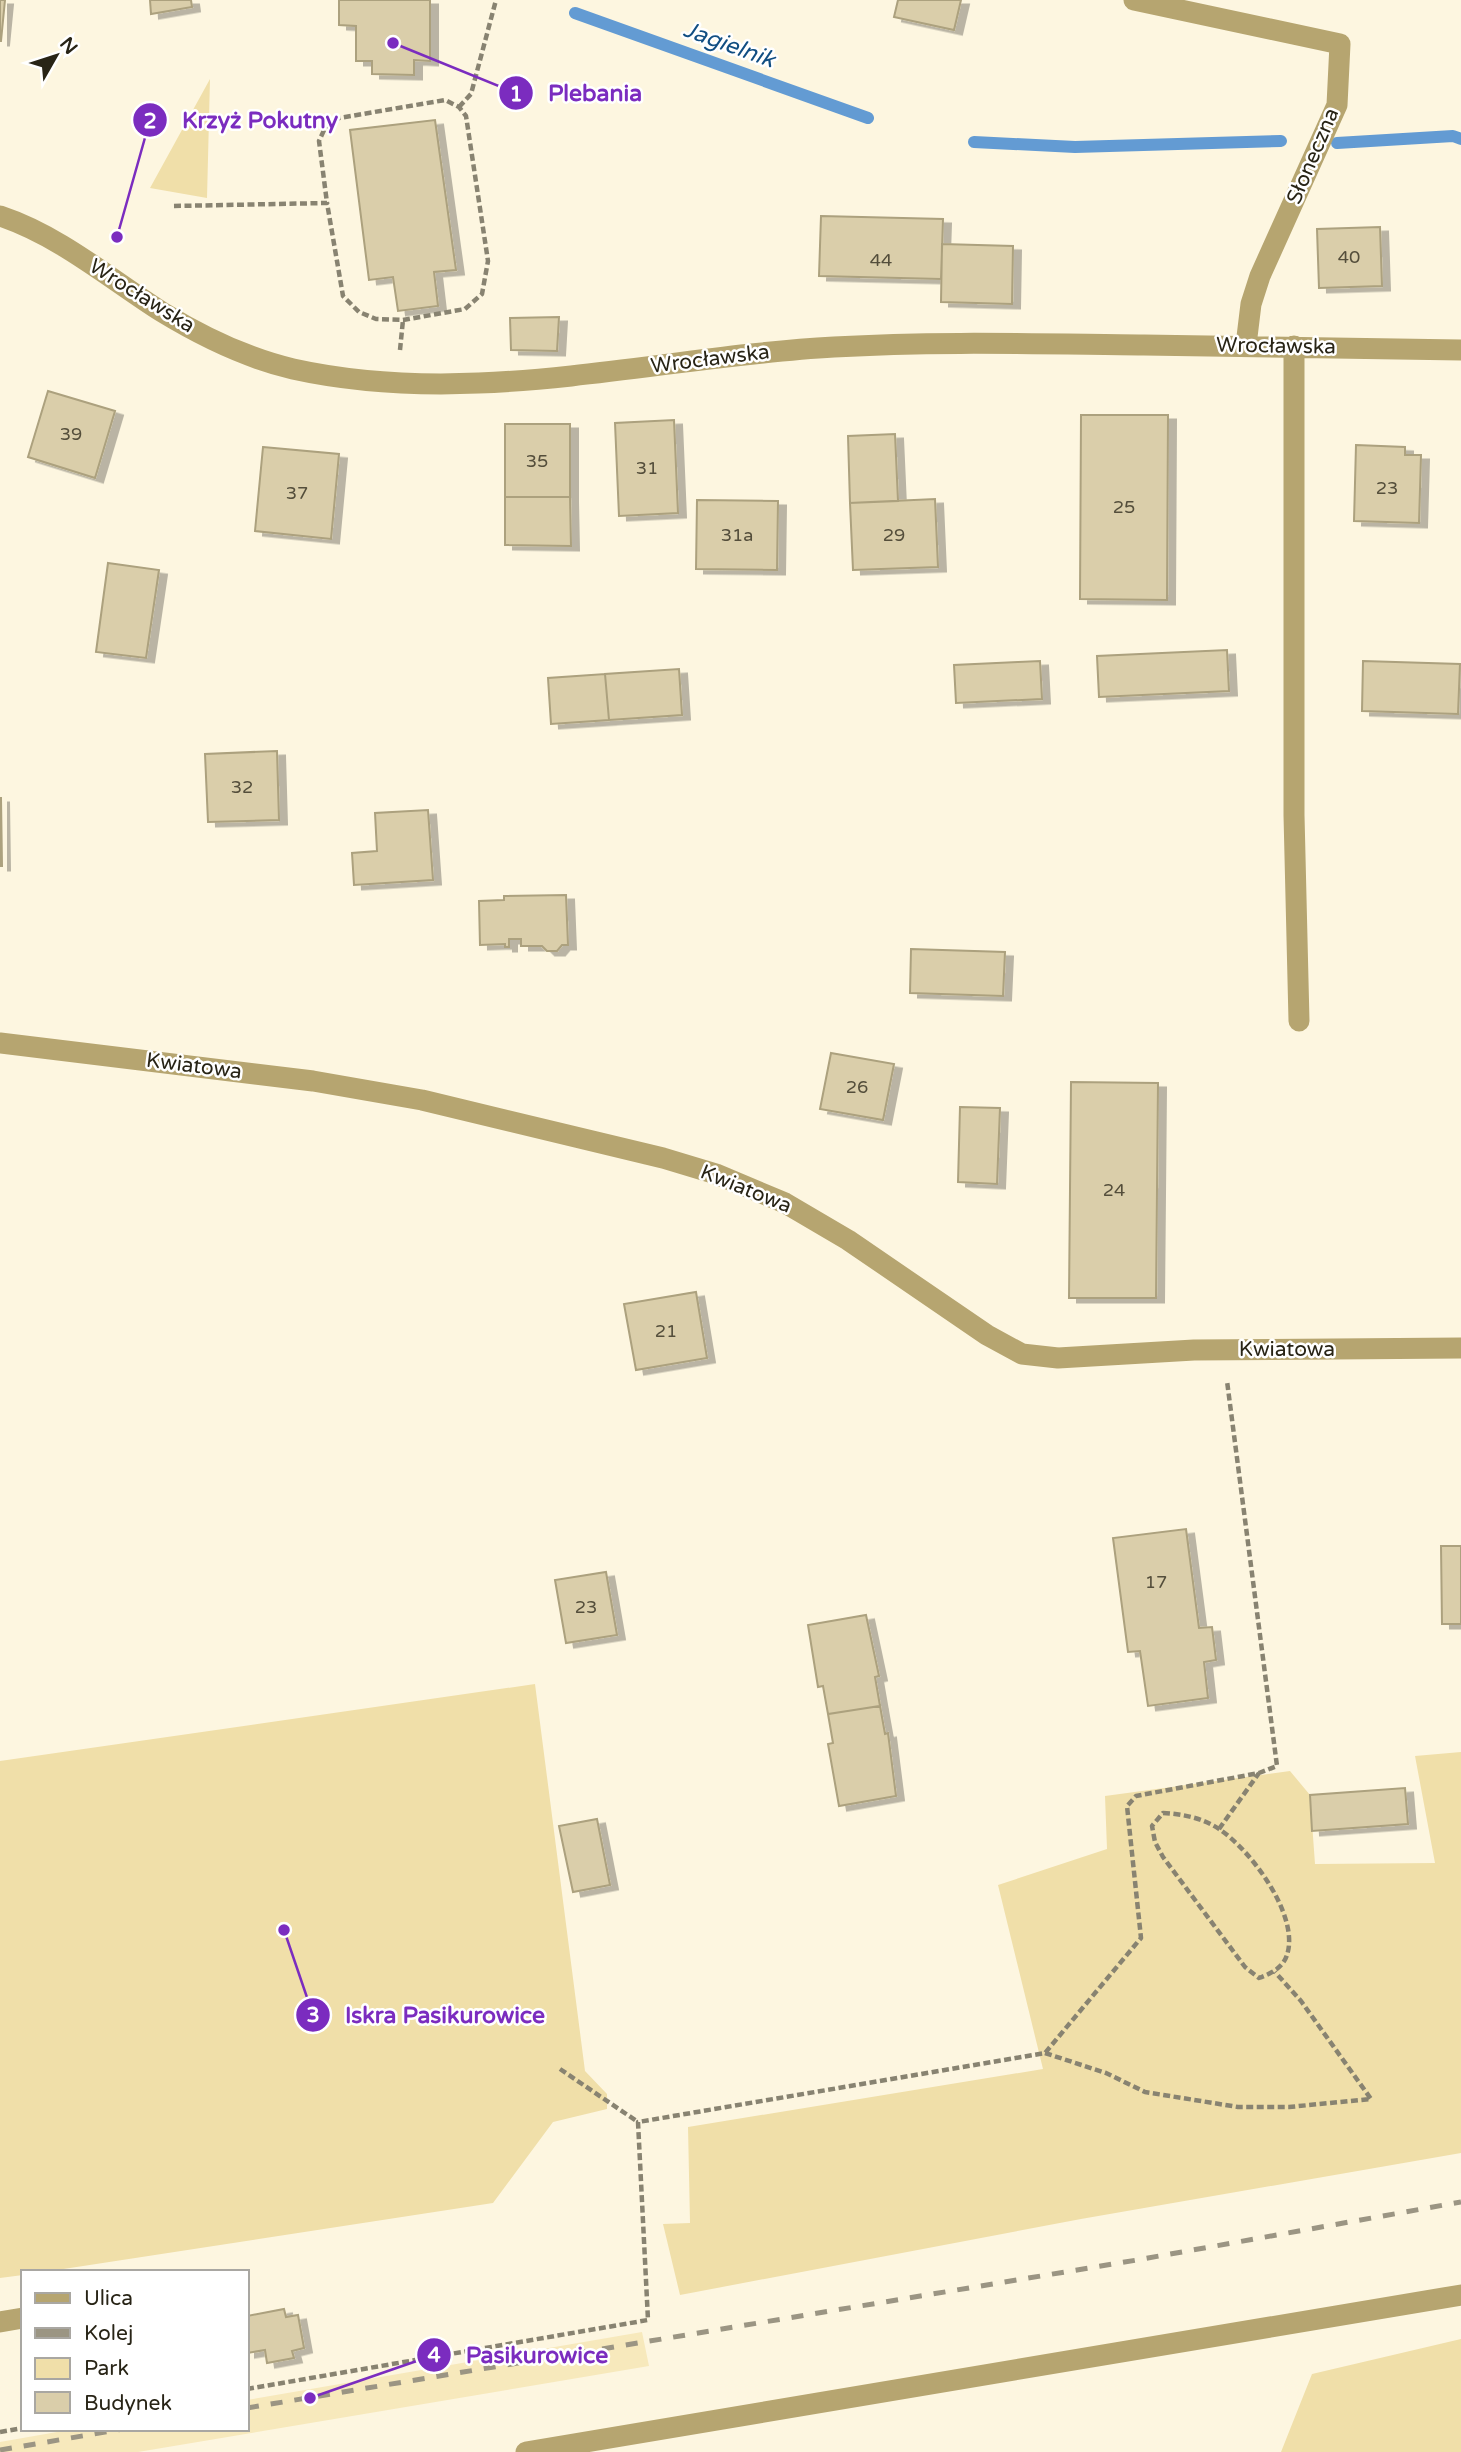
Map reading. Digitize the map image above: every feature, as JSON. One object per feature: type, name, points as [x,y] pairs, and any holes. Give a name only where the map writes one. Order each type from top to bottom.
[{"type":"street","name":"Słoneczna","points":[[1134,0],[1340,44],[1336,105],[1260,276],[1251,304],[1246,345]]},
{"type":"street","name":"Wrocławska","points":[[0,216],[50,239],[164,313],[232,350],[297,370],[415,383],[523,382],[755,353],[910,343],[1246,345],[1461,350]]},
{"type":"street","points":[[1294,346],[1294,815],[1299,1021]]},
{"type":"street","name":"Kwiatowa","points":[[0,1043],[313,1081],[422,1100],[663,1158],[750,1187],[795,1208],[848,1240],[987,1335],[1022,1354],[1058,1358],[1223,1350],[1461,1348]]},
{"type":"street","points":[[526,2452],[1461,2295]]},
{"type":"street","points":[[0,2322],[21,2318]]},
{"type":"path","points":[[459,107],[471,94],[496,0]]},
{"type":"path","points":[[445,100],[459,107],[466,116],[488,261],[482,294],[465,309],[403,320],[376,319],[359,312],[343,296],[327,202],[319,141],[325,128],[339,118],[445,100]]},
{"type":"path","points":[[174,206],[327,202]]},
{"type":"path","points":[[399,360],[403,320]]},
{"type":"path","points":[[1045,2053],[1141,1938],[1127,1805],[1136,1796],[1259,1773],[1277,1766],[1223,1350]]},
{"type":"path","points":[[1219,1829],[1259,1773]]},
{"type":"path","points":[[1163,1813],[1184,1814],[1219,1829],[1268,1882],[1282,1908],[1290,1935],[1287,1957],[1275,1972],[1259,1978],[1245,1967],[1163,1857],[1155,1842],[1152,1826],[1163,1813]]},
{"type":"path","points":[[560,2068],[638,2122],[1045,2053],[1106,2073],[1145,2092],[1238,2107],[1289,2108],[1371,2099],[1308,2011],[1275,1972]]},
{"type":"path","points":[[248,2389],[648,2320],[638,2122]]},
{"type":"path","points":[[0,2432],[21,2428]]},
{"type":"shaded area","points":[[642,2332],[649,2366],[138,2452],[0,2452],[0,2442],[63,2431],[248,2431],[248,2400]]},
{"type":"green space","points":[[210,79],[207,198],[150,188]]},
{"type":"green space","points":[[535,1684],[585,2071],[607,2094],[607,2109],[553,2122],[493,2203],[57,2270],[21,2270],[21,2275],[0,2278],[0,1761]]},
{"type":"green space","points":[[1461,1752],[1461,2153],[1081,2219],[680,2295],[663,2224],[690,2223],[688,2127],[1043,2069],[998,1885],[1107,1849],[1105,1796],[1290,1771],[1310,1795],[1315,1864],[1435,1863],[1415,1756]]},
{"type":"green space","points":[[1461,2339],[1461,2452],[1281,2452],[1312,2374]]},
{"type":"building","points":[[0,0],[5,0],[1,41],[0,41]]},
{"type":"building","points":[[150,0],[191,0],[192,7],[151,14]]},
{"type":"building","points":[[339,0],[430,0],[430,61],[414,60],[414,75],[372,74],[372,61],[356,61],[356,26],[339,25]]},
{"type":"building","points":[[898,0],[961,0],[954,30],[894,17]]},
{"type":"building","points":[[435,120],[456,270],[434,272],[438,306],[398,311],[393,277],[369,280],[350,130]]},
{"type":"building","points":[[821,216],[943,219],[941,279],[819,276]]},
{"type":"building","points":[[1380,227],[1382,286],[1319,288],[1317,229]]},
{"type":"building","points":[[942,244],[1013,246],[1012,304],[941,302]]},
{"type":"building","points":[[559,317],[557,351],[511,350],[510,318]]},
{"type":"building","points":[[48,391],[115,411],[95,478],[28,457]]},
{"type":"building","points":[[1081,415],[1168,415],[1167,600],[1080,599]]},
{"type":"building","points":[[674,420],[678,513],[619,516],[615,423]]},
{"type":"building","points":[[505,424],[570,424],[570,497],[505,497]]},
{"type":"building","points":[[895,434],[898,501],[850,503],[848,436]]},
{"type":"building","points":[[1356,445],[1405,447],[1405,455],[1421,455],[1419,523],[1354,521]]},
{"type":"building","points":[[263,447],[339,454],[331,539],[255,531]]},
{"type":"building","points":[[505,497],[570,497],[571,546],[505,545]]},
{"type":"building","points":[[935,499],[938,567],[853,570],[850,503]]},
{"type":"building","points":[[697,500],[778,501],[777,570],[696,569]]},
{"type":"building","points":[[108,563],[159,570],[146,658],[96,652]]},
{"type":"building","points":[[1227,650],[1229,691],[1099,697],[1097,656]]},
{"type":"building","points":[[1040,661],[1042,699],[956,703],[954,665]]},
{"type":"building","points":[[1363,661],[1460,664],[1458,714],[1362,711]]},
{"type":"building","points":[[679,669],[682,715],[609,720],[605,674]]},
{"type":"building","points":[[605,674],[609,720],[551,724],[548,678]]},
{"type":"building","points":[[277,751],[279,820],[208,822],[205,754]]},
{"type":"building","points":[[0,798],[2,866],[0,866]]},
{"type":"building","points":[[428,810],[433,880],[354,885],[352,853],[377,851],[375,813]]},
{"type":"building","points":[[566,895],[568,945],[562,945],[557,951],[547,951],[542,946],[521,946],[521,939],[509,939],[509,947],[505,947],[505,944],[480,945],[479,901],[504,900],[504,896]]},
{"type":"building","points":[[911,949],[1005,952],[1003,996],[910,993]]},
{"type":"building","points":[[831,1053],[894,1064],[883,1120],[820,1109]]},
{"type":"building","points":[[1071,1082],[1158,1083],[1156,1298],[1069,1298]]},
{"type":"building","points":[[960,1107],[1000,1108],[997,1184],[958,1182]]},
{"type":"building","points":[[696,1292],[707,1358],[636,1370],[624,1304]]},
{"type":"building","points":[[1186,1529],[1199,1628],[1212,1627],[1216,1660],[1204,1662],[1208,1698],[1148,1706],[1140,1651],[1128,1652],[1113,1538]]},
{"type":"building","points":[[1441,1546],[1461,1546],[1461,1624],[1442,1624]]},
{"type":"building","points":[[606,1572],[617,1635],[566,1643],[555,1580]]},
{"type":"building","points":[[866,1615],[879,1676],[875,1677],[880,1706],[828,1714],[823,1686],[818,1687],[808,1625]]},
{"type":"building","points":[[880,1706],[885,1734],[888,1733],[896,1796],[839,1806],[828,1744],[833,1743],[828,1714]]},
{"type":"building","points":[[1405,1788],[1408,1824],[1312,1831],[1310,1795]]},
{"type":"building","points":[[597,1819],[610,1885],[573,1892],[559,1826]]},
{"type":"building","points":[[284,2309],[286,2317],[298,2315],[304,2348],[292,2351],[294,2358],[267,2363],[265,2350],[248,2353],[248,2316]]},
{"type":"waterway","name":"Jagielnik","points":[[575,13],[868,118]]},
{"type":"waterway","name":"Jagielnik","points":[[1337,143],[1453,136],[1461,139]]},
{"type":"waterway","name":"Jagielnik","points":[[974,142],[1075,147],[1281,141]]},
{"type":"railway","points":[[248,2408],[1137,2260],[1461,2202]]},
{"type":"railway","points":[[0,2450],[111,2431]]},
{"type":"place","name":"Plebania","points":[[393,43]]},
{"type":"place","name":"Krzyż Pokutny","points":[[117,237]]},
{"type":"place","name":"Iskra Pasikurowice","points":[[284,1930]]},
{"type":"place","name":"Pasikurowice","points":[[310,2398]]}]
